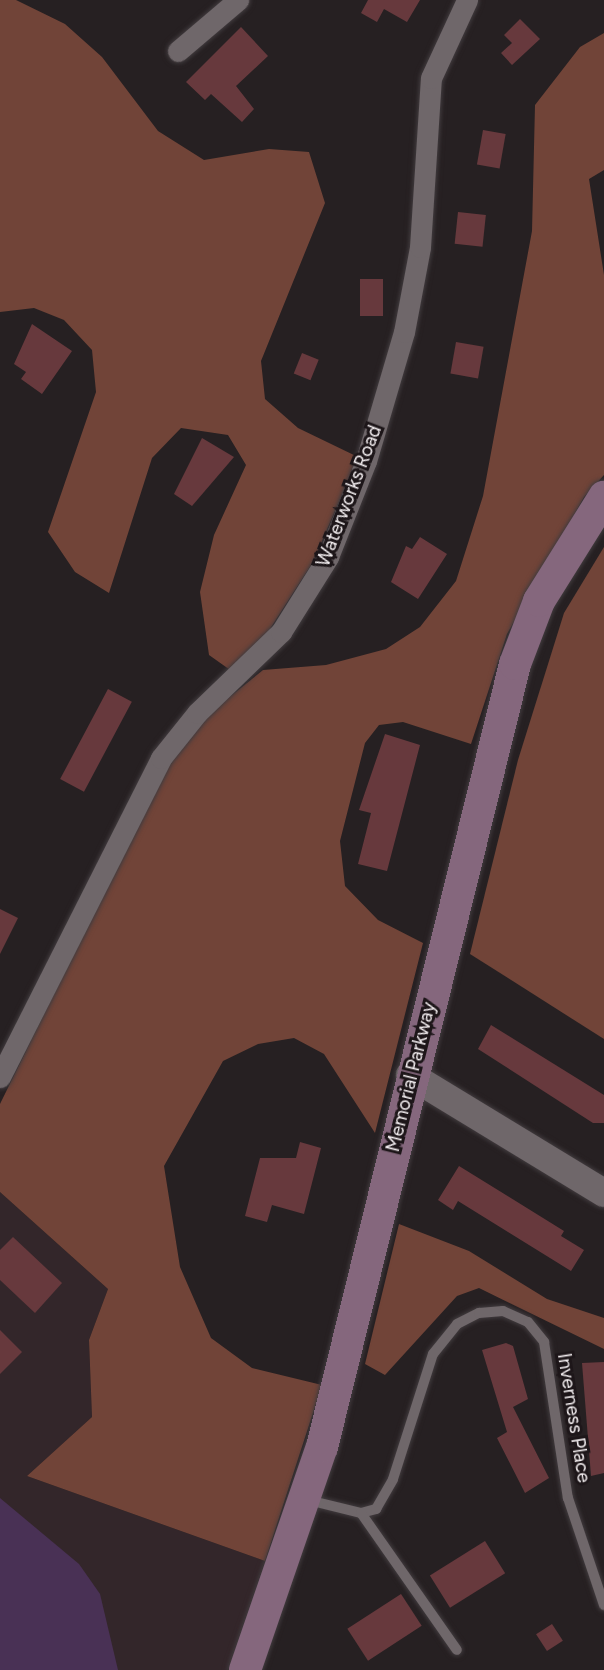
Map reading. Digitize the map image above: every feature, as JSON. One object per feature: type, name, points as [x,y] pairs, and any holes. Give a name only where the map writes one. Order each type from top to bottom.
[{"type":"main road","name":"Memorial Parkway","points":[[245,1670],[305,1500],[410,1075],[516,664],[539,601],[604,497]]},
{"type":"street","points":[[178,51],[238,0]]},
{"type":"street","name":"Waterworks Road","points":[[0,1077],[131,807],[161,758],[197,713],[281,632],[328,557],[366,461],[404,332],[420,247],[431,78],[467,0]]},
{"type":"street","points":[[410,1075],[604,1193]]},
{"type":"lane","name":"Inverness Place","points":[[361,1513],[376,1509],[384,1499],[445,1336],[479,1313],[503,1311],[528,1322],[544,1342],[568,1498],[604,1605]]},
{"type":"lane","points":[[305,1500],[361,1513],[457,1650]]},
{"type":"shaded area","points":[[0,0],[16,0],[65,24],[102,57],[158,131],[204,160],[269,149],[309,152],[325,203],[261,361],[265,399],[298,428],[358,457],[313,562],[266,635],[233,672],[209,655],[200,592],[214,535],[246,465],[228,435],[181,428],[152,458],[109,593],[75,572],[48,532],[96,392],[92,350],[64,320],[34,308],[0,312]]},
{"type":"shaded area","points":[[604,33],[604,170],[589,179],[604,275],[604,475],[584,497],[507,634],[471,744],[403,722],[379,725],[365,743],[340,841],[345,886],[378,920],[423,943],[375,1133],[324,1054],[294,1038],[258,1044],[223,1061],[164,1166],[180,1267],[211,1338],[252,1368],[322,1385],[265,1561],[27,1476],[92,1417],[89,1340],[108,1289],[0,1192],[0,1104],[168,762],[216,708],[263,670],[326,665],[386,649],[420,627],[456,581],[483,496],[532,231],[535,105],[580,47]]},
{"type":"shaded area","points":[[604,547],[604,1039],[470,954],[518,760],[564,613]]},
{"type":"shaded area","points":[[0,1192],[108,1289],[89,1340],[92,1417],[27,1476],[265,1561],[228,1670],[0,1670]]},
{"type":"shaded area","points":[[399,1224],[469,1251],[547,1299],[604,1318],[604,1349],[479,1288],[457,1296],[385,1375],[365,1364]]},
{"type":"shaded area","points":[[0,1498],[79,1564],[100,1594],[118,1670],[0,1670]]},
{"type":"building","points":[[368,0],[420,0],[407,22],[384,9],[377,22],[361,13]]},
{"type":"building","points":[[520,19],[540,39],[512,65],[501,53],[512,43],[504,35]]},
{"type":"building","points":[[241,27],[268,56],[236,86],[254,109],[242,122],[211,94],[205,100],[186,82]]},
{"type":"building","points":[[483,130],[506,134],[500,168],[477,164]]},
{"type":"building","points":[[458,212],[486,215],[483,247],[455,244]]},
{"type":"building","points":[[360,279],[383,279],[383,316],[360,316]]},
{"type":"building","points":[[32,324],[72,351],[42,394],[21,379],[26,372],[14,364]]},
{"type":"building","points":[[456,342],[484,347],[478,378],[450,374]]},
{"type":"building","points":[[302,353],[319,360],[310,380],[294,373]]},
{"type":"building","points":[[202,438],[234,457],[192,506],[174,494]]},
{"type":"building","points":[[420,537],[447,554],[418,599],[391,582],[406,546],[412,549]]},
{"type":"building","points":[[108,689],[132,702],[84,792],[60,779]]},
{"type":"building","points":[[385,734],[420,745],[387,871],[358,864],[371,813],[359,810]]},
{"type":"building","points":[[0,909],[18,918],[0,954]]},
{"type":"building","points":[[491,1025],[604,1095],[604,1123],[593,1123],[478,1049]]},
{"type":"building","points":[[300,1142],[321,1148],[304,1214],[272,1205],[267,1222],[245,1216],[260,1158],[296,1158]]},
{"type":"building","points":[[459,1166],[564,1231],[561,1236],[584,1250],[571,1271],[458,1201],[453,1210],[438,1200]]},
{"type":"building","points":[[13,1237],[62,1283],[35,1313],[0,1280],[0,1250]]},
{"type":"building","points":[[0,1330],[22,1352],[0,1374]]},
{"type":"building","points":[[506,1343],[513,1346],[528,1399],[513,1407],[549,1478],[525,1493],[497,1438],[507,1432],[482,1350]]},
{"type":"building","points":[[604,1362],[604,1473],[591,1476],[582,1363]]},
{"type":"building","points":[[485,1541],[505,1573],[450,1608],[430,1575]]},
{"type":"building","points":[[401,1594],[422,1626],[368,1661],[347,1629]]},
{"type":"building","points":[[552,1624],[563,1641],[547,1651],[536,1634]]}]
